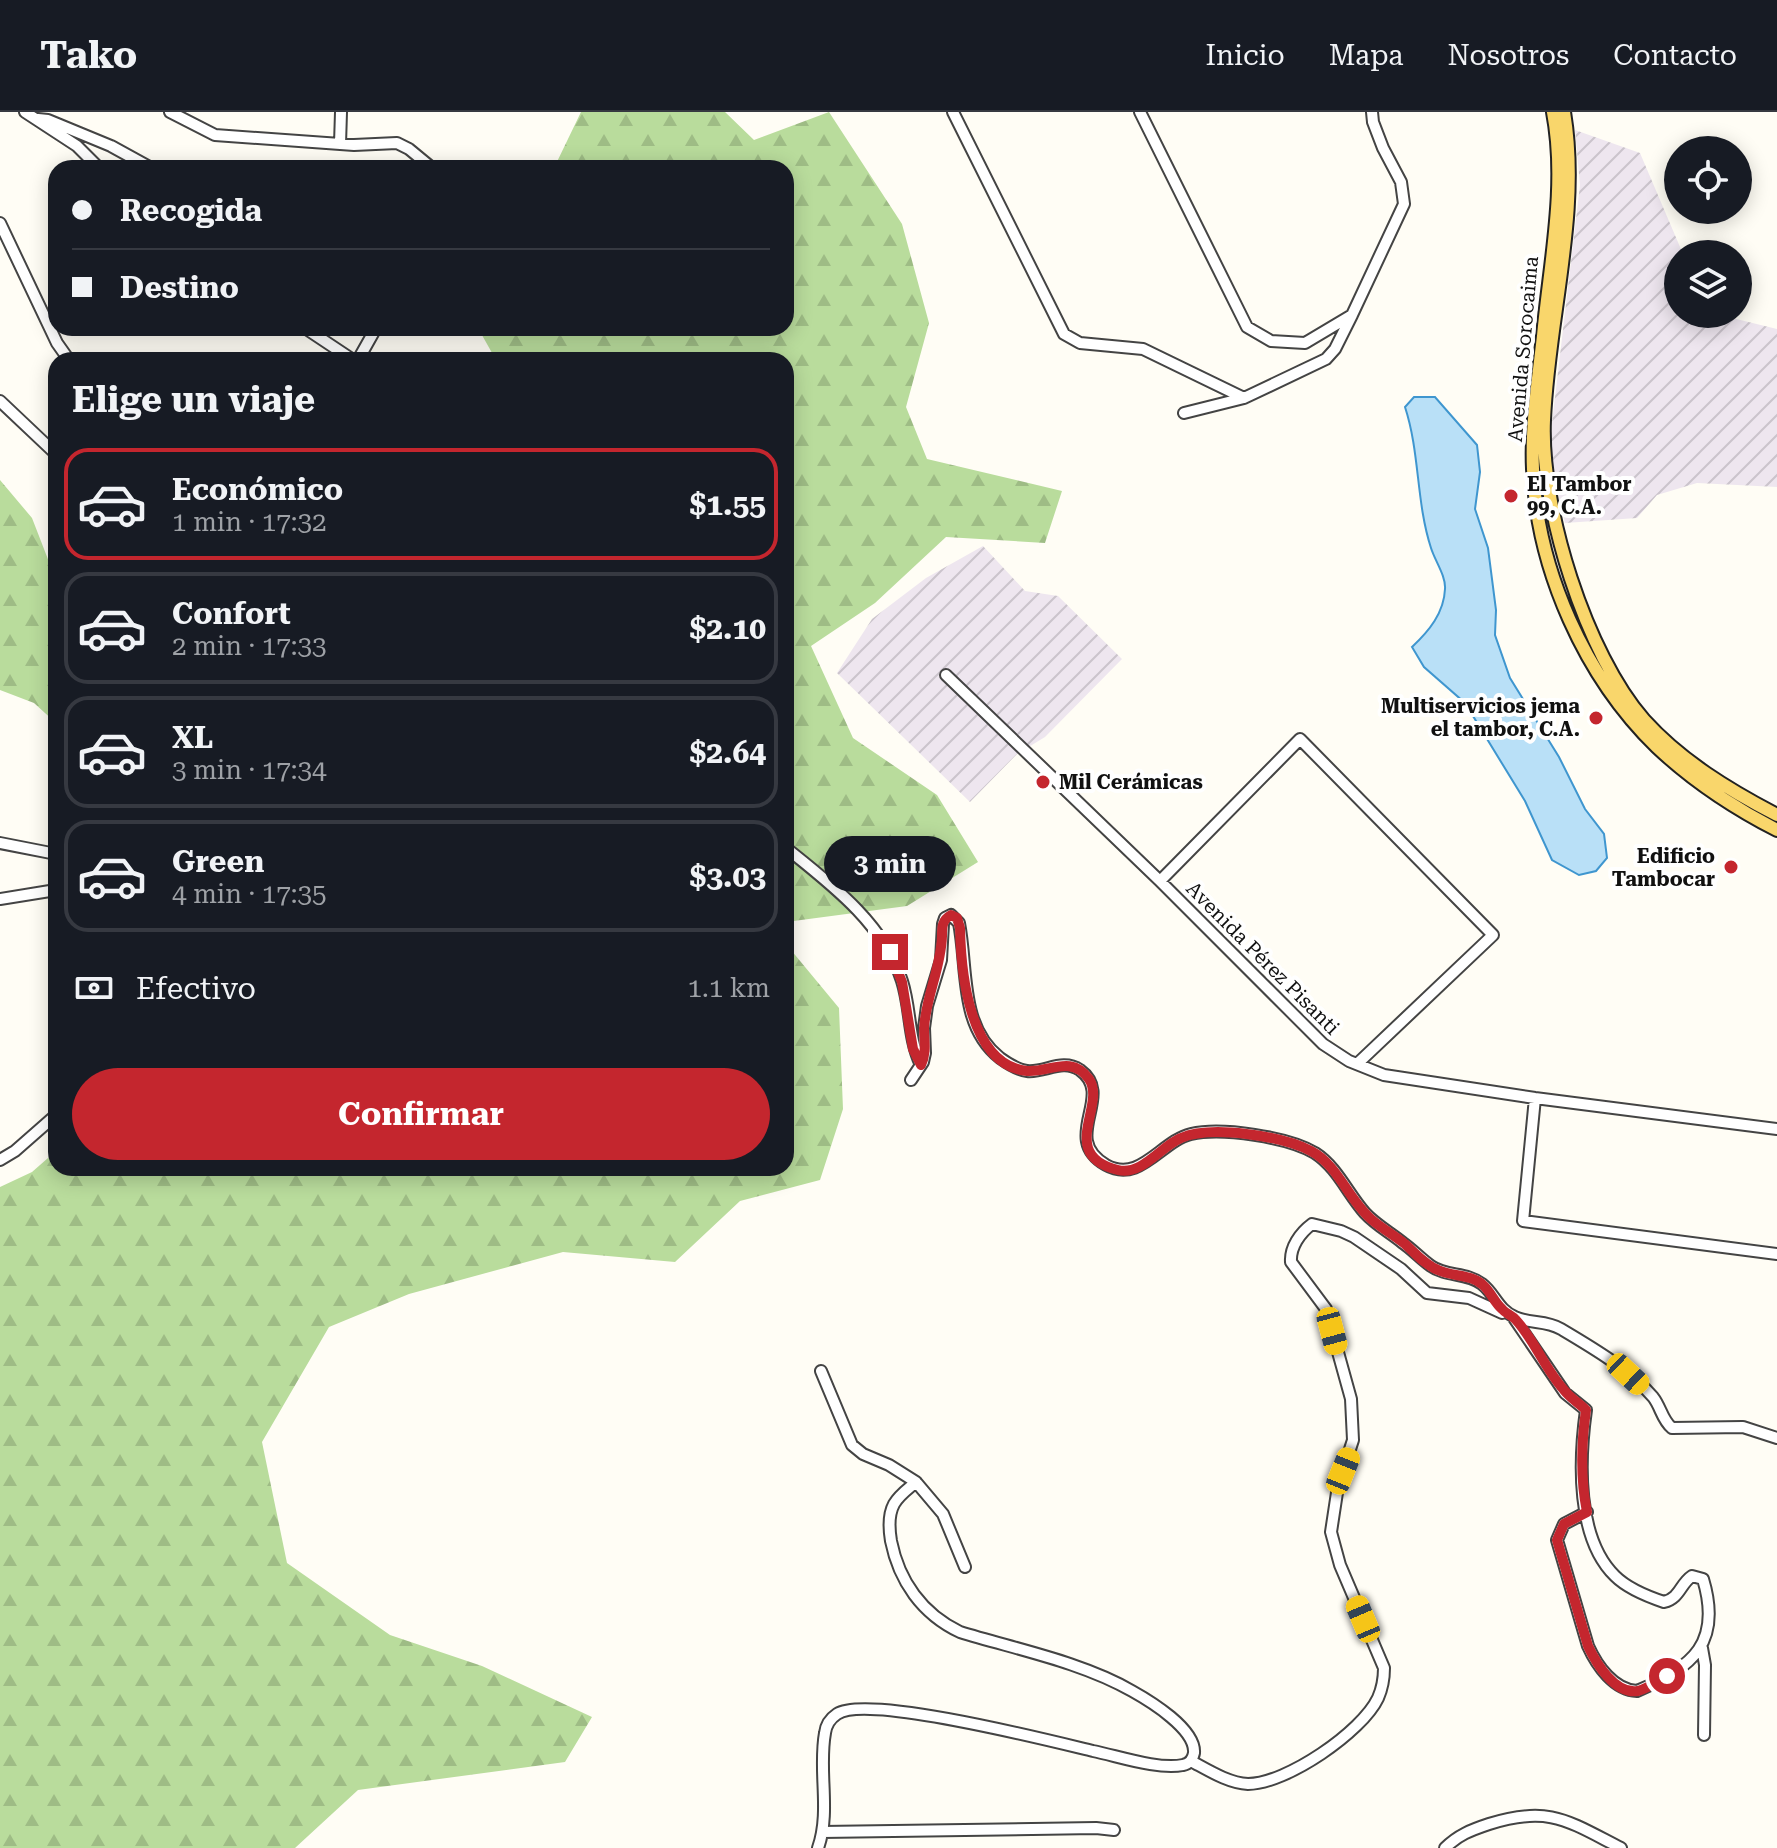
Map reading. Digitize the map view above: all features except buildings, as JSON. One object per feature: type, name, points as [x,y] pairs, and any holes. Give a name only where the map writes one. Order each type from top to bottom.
[{"type":"main road","name":"Avenida Sorocaima","points":[[1553,112],[1564,169]]},
{"type":"main road","name":"Avenida Sorocaima","points":[[1564,112],[1564,169],[1535,414],[1532,467],[1542,533],[1558,592],[1595,664],[1656,746],[1777,815]]},
{"type":"main road","name":"Avenida Sorocaima","points":[[1687,766],[1732,804],[1777,830]]},
{"type":"street","points":[[25,112],[77,146],[91,160]]},
{"type":"street","points":[[170,112],[215,135],[340,144],[397,143],[422,160]]},
{"type":"street","points":[[340,144],[341,112]]},
{"type":"street","points":[[953,112],[1064,334],[1080,343],[1143,349],[1244,398]]},
{"type":"street","points":[[1140,112],[1247,327],[1271,341],[1305,343],[1352,315]]},
{"type":"street","points":[[1184,413],[1244,398],[1326,359],[1335,349],[1404,204],[1401,182],[1383,148],[1372,112]]},
{"type":"street","points":[[38,119],[48,120],[111,146],[136,160]]},
{"type":"street","points":[[0,223],[48,324]]},
{"type":"street","points":[[318,336],[343,352]]},
{"type":"street","points":[[0,401],[48,446]]},
{"type":"street","name":"Avenida Pérez Pisanti","points":[[946,675],[1160,881],[1323,1044],[1357,1064],[1384,1075],[1777,1129]]},
{"type":"street","points":[[1160,881],[1300,739],[1493,935],[1357,1064]]},
{"type":"street","points":[[1,840],[48,852]]},
{"type":"street","points":[[794,855],[850,903],[890,952],[902,982],[913,1049],[921,1065]]},
{"type":"street","points":[[0,899],[48,891]]},
{"type":"street","points":[[911,1080],[925,1053],[927,1006],[941,960],[943,924],[951,915],[957,918],[960,928],[970,1007],[985,1044],[1003,1060],[1021,1069],[1028,1071],[1072,1066],[1088,1078],[1094,1096],[1087,1119],[1087,1143],[1089,1151],[1104,1164],[1121,1171],[1131,1170],[1175,1140],[1194,1133],[1253,1135],[1294,1143],[1323,1160],[1371,1219],[1430,1266],[1480,1282],[1500,1308],[1512,1316],[1565,1393],[1586,1410],[1581,1450],[1582,1489],[1595,1547],[1603,1563],[1627,1586],[1664,1602],[1676,1596],[1692,1576],[1703,1579],[1709,1600],[1709,1618],[1708,1636],[1702,1648],[1667,1676],[1637,1691],[1619,1686],[1595,1662],[1557,1540],[1564,1524],[1587,1512]]},
{"type":"street","points":[[1535,1098],[1523,1221],[1777,1254]]},
{"type":"street","points":[[0,1160],[48,1122]]},
{"type":"street","points":[[818,1848],[822,1832],[824,1735],[833,1717],[854,1708],[986,1725],[1150,1763],[1182,1765],[1191,1761],[1240,1783],[1261,1782],[1330,1749],[1354,1729],[1374,1705],[1382,1685],[1384,1668],[1340,1565],[1331,1532],[1338,1486],[1353,1440],[1351,1399],[1326,1309],[1291,1262],[1297,1239],[1312,1224],[1341,1231],[1401,1269],[1427,1293],[1469,1298],[1512,1316],[1560,1328],[1628,1374],[1653,1397],[1672,1428],[1743,1427],[1777,1438]]},
{"type":"street","points":[[821,1371],[852,1445],[916,1482],[943,1514],[965,1567]]},
{"type":"street","points":[[916,1482],[893,1506],[889,1525],[901,1576],[918,1601],[950,1628],[1091,1672],[1131,1690],[1187,1732],[1194,1748],[1191,1761]]},
{"type":"street","points":[[1702,1648],[1705,1665],[1704,1735]]},
{"type":"street","points":[[1445,1848],[1462,1833],[1511,1817],[1546,1815],[1621,1848]]},
{"type":"street","points":[[822,1832],[1114,1830]]},
{"type":"shaded area","points":[[1575,130],[1640,153],[1664,209],[1664,224],[1670,224],[1677,240],[1664,240],[1664,328],[1752,328],[1752,323],[1777,329],[1777,487],[1697,483],[1657,495],[1637,518],[1565,523],[1548,457],[1580,185]]},
{"type":"shaded area","points":[[983,546],[1025,591],[1058,596],[1122,659],[1045,737],[1017,754],[970,802],[837,673],[872,619],[926,578]]},
{"type":"green space","points":[[581,112],[725,112],[754,140],[829,112],[902,224],[929,323],[906,407],[927,459],[1062,491],[1045,543],[946,537],[875,603],[811,646],[853,738],[937,795],[978,862],[907,906],[794,921],[794,352],[492,352],[482,336],[794,336],[794,160],[558,160]]},
{"type":"green space","points":[[0,480],[32,518],[48,559],[48,716],[34,703],[0,690]]},
{"type":"green space","points":[[794,954],[839,1008],[843,1109],[820,1180],[740,1201],[675,1262],[563,1252],[409,1294],[329,1327],[262,1442],[287,1563],[390,1635],[482,1666],[592,1717],[565,1762],[358,1790],[295,1848],[0,1848],[0,1187],[32,1172],[48,1158],[48,1176],[794,1176]]},
{"type":"water","points":[[1414,397],[1435,397],[1477,445],[1480,472],[1475,509],[1488,548],[1496,610],[1495,635],[1510,678],[1559,757],[1585,809],[1604,834],[1607,858],[1596,871],[1579,875],[1552,860],[1525,801],[1465,703],[1424,667],[1412,647],[1434,621],[1442,606],[1445,589],[1426,531],[1405,407]]},
{"type":"place","name":"El Tambor 99, C.A.","points":[[1511,496]]},
{"type":"place","name":"Multiservicios jema el tambor, C.A.","points":[[1596,718]]},
{"type":"place","name":"Mil Cerámicas","points":[[1043,782]]},
{"type":"place","name":"Edificio Tambocar","points":[[1731,867]]},
{"type":"route","points":[[890,952],[902,982],[913,1049],[921,1065],[925,1053],[927,1006],[941,960],[943,924],[945,918],[951,915],[957,918],[960,928],[970,1007],[985,1044],[1003,1060],[1021,1069],[1028,1071],[1072,1066],[1088,1078],[1094,1096],[1087,1119],[1087,1143],[1089,1151],[1104,1164],[1121,1171],[1131,1170],[1175,1140],[1194,1133],[1253,1135],[1294,1143],[1323,1160],[1371,1219],[1430,1266],[1485,1286],[1500,1308],[1523,1329],[1565,1393],[1586,1410],[1581,1450],[1582,1489],[1587,1512],[1564,1524],[1557,1540],[1595,1662],[1619,1686],[1628,1690],[1637,1691],[1667,1676]]}]
